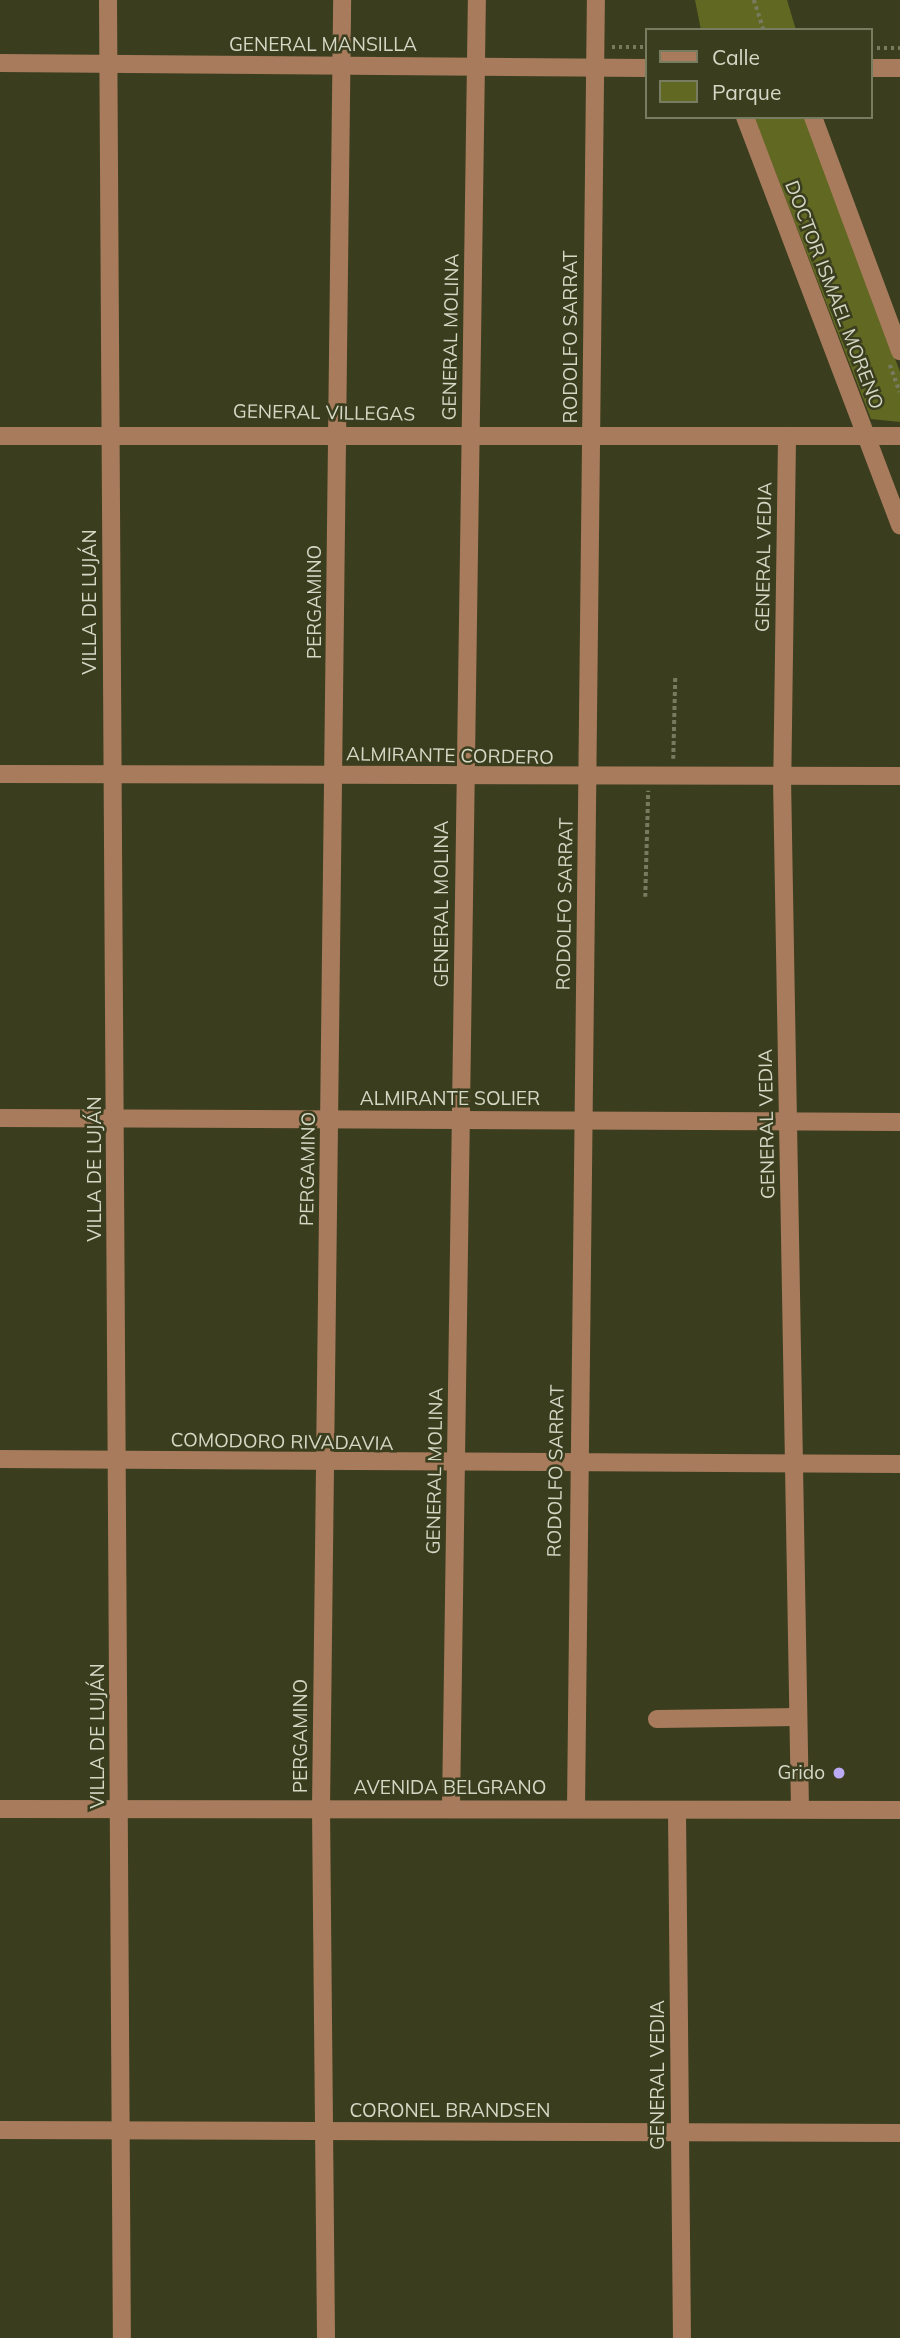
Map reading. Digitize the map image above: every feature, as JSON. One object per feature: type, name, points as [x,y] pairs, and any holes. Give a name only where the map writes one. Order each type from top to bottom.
[{"type":"street","name":"VILLA DE LUJÁN","points":[[108,0],[123,2129],[122,2338]]},
{"type":"street","name":"PERGAMINO","points":[[326,2338],[321,1809],[342,0]]},
{"type":"street","name":"GENERAL MOLINA","points":[[451,1808],[477,0]]},
{"type":"street","name":"RODOLFO SARRAT","points":[[576,1809],[577,1467],[596,0]]},
{"type":"street","name":"GENERAL MANSILLA","points":[[0,63],[108,66],[645,68]]},
{"type":"street","points":[[872,68],[900,68]]},
{"type":"street","name":"DOCTOR ISMAEL MORENO","points":[[746,119],[900,526]]},
{"type":"street","points":[[814,119],[900,351]]},
{"type":"street","name":"GENERAL VILLEGAS","points":[[0,436],[337,433],[471,437],[787,439],[900,436]]},
{"type":"street","name":"GENERAL VEDIA","points":[[787,439],[782,778],[800,1809]]},
{"type":"street","name":"ALMIRANTE CORDERO","points":[[0,774],[587,779],[900,776]]},
{"type":"street","name":"ALMIRANTE SOLIER","points":[[0,1118],[900,1122]]},
{"type":"street","name":"COMODORO RIVADAVIA","points":[[0,1459],[577,1467],[900,1464]]},
{"type":"street","points":[[657,1719],[797,1717]]},
{"type":"street","name":"AVENIDA BELGRANO","points":[[0,1809],[451,1808],[677,1812],[900,1810]]},
{"type":"street","name":"GENERAL VEDIA","points":[[677,1812],[682,2338]]},
{"type":"street","name":"CORONEL BRANDSEN","points":[[0,2130],[900,2133]]},
{"type":"path","points":[[754,0],[763,28]]},
{"type":"path","points":[[872,48],[900,48]]},
{"type":"path","points":[[672,779],[676,678]]},
{"type":"path","points":[[645,897],[648,779]]},
{"type":"green space","points":[[695,0],[787,0],[795,28],[701,28]]},
{"type":"green space","points":[[755,119],[806,119],[900,372],[900,422],[871,419]]},
{"type":"place","name":"Grido","points":[[839,1773]]}]
